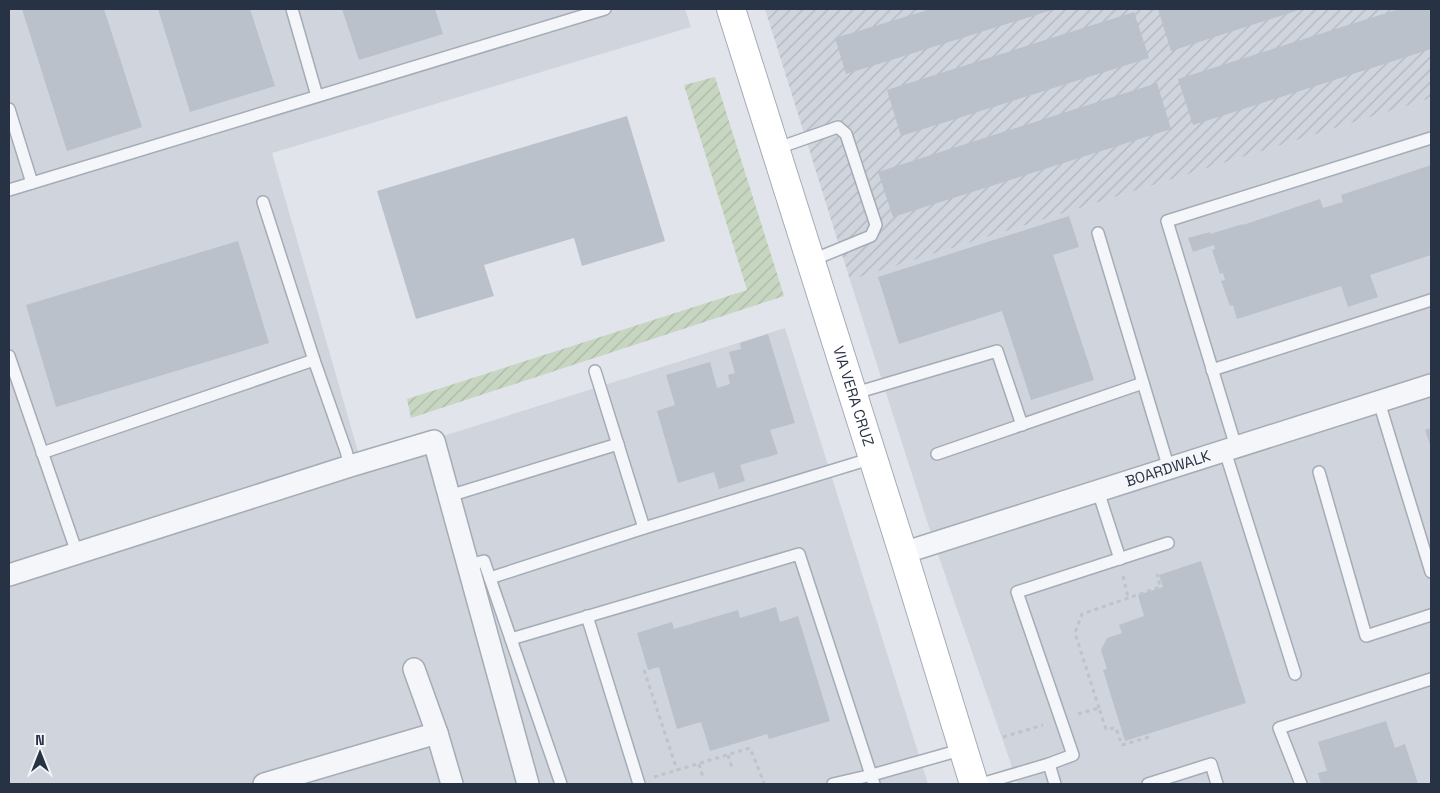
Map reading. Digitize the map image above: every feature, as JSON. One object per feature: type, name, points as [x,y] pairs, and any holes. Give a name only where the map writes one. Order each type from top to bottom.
[{"type":"main road","name":"VIA VERA CRUZ","points":[[734,10],[775,150],[974,784]]},
{"type":"street","name":"BOARDWALK","points":[[903,553],[1431,385]]},
{"type":"street","points":[[9,575],[434,441],[528,784]]},
{"type":"street","points":[[414,670],[437,734],[452,784]]},
{"type":"street","points":[[264,784],[437,734]]},
{"type":"lane","points":[[292,9],[317,96]]},
{"type":"lane","points":[[9,190],[605,9]]},
{"type":"lane","points":[[9,109],[32,183]]},
{"type":"lane","points":[[775,150],[838,127],[846,134],[876,224],[871,236],[810,260]]},
{"type":"lane","points":[[1295,674],[1230,449],[1212,370],[1167,221],[1431,138]]},
{"type":"lane","points":[[263,202],[350,466]]},
{"type":"lane","points":[[1098,233],[1169,469]]},
{"type":"lane","points":[[1212,370],[1431,300]]},
{"type":"lane","points":[[852,394],[997,351],[1022,424]]},
{"type":"lane","points":[[9,356],[76,553]]},
{"type":"lane","points":[[42,453],[314,360]]},
{"type":"lane","points":[[595,371],[644,528]]},
{"type":"lane","points":[[937,454],[1143,383]]},
{"type":"lane","points":[[1379,402],[1431,572]]},
{"type":"lane","points":[[449,496],[618,444]]},
{"type":"lane","points":[[490,578],[644,528],[873,458]]},
{"type":"lane","points":[[1319,472],[1366,636],[1431,615]]},
{"type":"lane","points":[[1098,491],[1120,559]]},
{"type":"lane","points":[[981,784],[1050,764],[1073,755],[1017,592],[1168,543]]},
{"type":"lane","points":[[511,639],[799,554],[873,780]]},
{"type":"lane","points":[[468,565],[484,560],[561,784]]},
{"type":"lane","points":[[587,616],[643,782]]},
{"type":"lane","points":[[1301,784],[1280,728],[1431,679]]},
{"type":"lane","points":[[833,784],[873,780],[964,749]]},
{"type":"lane","points":[[1050,764],[1055,784]]},
{"type":"lane","points":[[1148,784],[1211,764],[1217,784]]},
{"type":"path","points":[[1099,708],[1075,633],[1082,614],[1160,587],[1157,574]]},
{"type":"path","points":[[644,670],[677,770]]},
{"type":"path","points":[[643,782],[653,777],[750,748],[764,783]]},
{"type":"path","points":[[728,755],[732,768]]},
{"type":"path","points":[[699,764],[703,778]]},
{"type":"shaded area","points":[[9,9],[685,9],[691,27],[272,153],[361,462],[785,328],[928,784],[9,784]]},
{"type":"shaded area","points":[[765,9],[1431,9],[1431,98],[850,280]]},
{"type":"shaded area","points":[[1431,98],[1431,784],[1018,784],[934,543],[850,280]]},
{"type":"green space","points":[[715,77],[784,296],[411,418],[407,399],[747,290],[684,85]]},
{"type":"building","points":[[22,9],[104,9],[142,127],[67,151]]},
{"type":"building","points":[[158,9],[250,9],[275,86],[190,112]]},
{"type":"building","points":[[342,9],[435,9],[443,34],[359,60]]},
{"type":"building","points":[[931,9],[1055,9],[846,74],[835,38]]},
{"type":"building","points":[[1158,9],[1302,9],[1171,51]]},
{"type":"building","points":[[1399,9],[1431,9],[1431,49],[1193,125],[1178,79]]},
{"type":"building","points":[[1134,12],[1149,58],[901,136],[887,90]]},
{"type":"building","points":[[1157,83],[1171,129],[893,217],[878,172]]},
{"type":"building","points":[[627,116],[665,241],[582,266],[574,238],[484,265],[494,296],[416,319],[377,191]]},
{"type":"building","points":[[1431,165],[1431,255],[1370,275],[1378,297],[1348,307],[1341,286],[1237,319],[1233,305],[1230,306],[1221,281],[1225,280],[1223,273],[1220,274],[1212,250],[1215,249],[1214,245],[1193,252],[1188,238],[1243,225],[1320,199],[1323,208],[1343,202],[1341,195]]},
{"type":"building","points":[[1069,216],[1079,247],[1053,255],[1094,380],[1031,400],[1002,311],[899,344],[878,277]]},
{"type":"building","points":[[238,241],[269,343],[56,407],[26,305]]},
{"type":"building","points":[[768,334],[795,423],[770,430],[778,454],[740,465],[745,481],[719,489],[714,472],[678,483],[657,411],[675,405],[666,375],[710,362],[717,388],[730,384],[728,375],[735,373],[729,352],[741,349],[740,343]]},
{"type":"building","points":[[1431,428],[1431,448],[1425,430]]},
{"type":"building","points":[[1201,561],[1246,703],[1125,741],[1103,670],[1107,669],[1101,650],[1107,638],[1122,633],[1119,625],[1144,616],[1138,595],[1163,587],[1159,575]]},
{"type":"building","points":[[776,607],[780,622],[798,616],[830,721],[769,739],[767,734],[710,751],[701,722],[677,729],[659,667],[648,670],[637,633],[672,622],[674,629],[738,610],[740,618]]},
{"type":"building","points":[[1386,721],[1395,748],[1405,744],[1418,784],[1321,784],[1318,773],[1327,771],[1318,742]]}]
